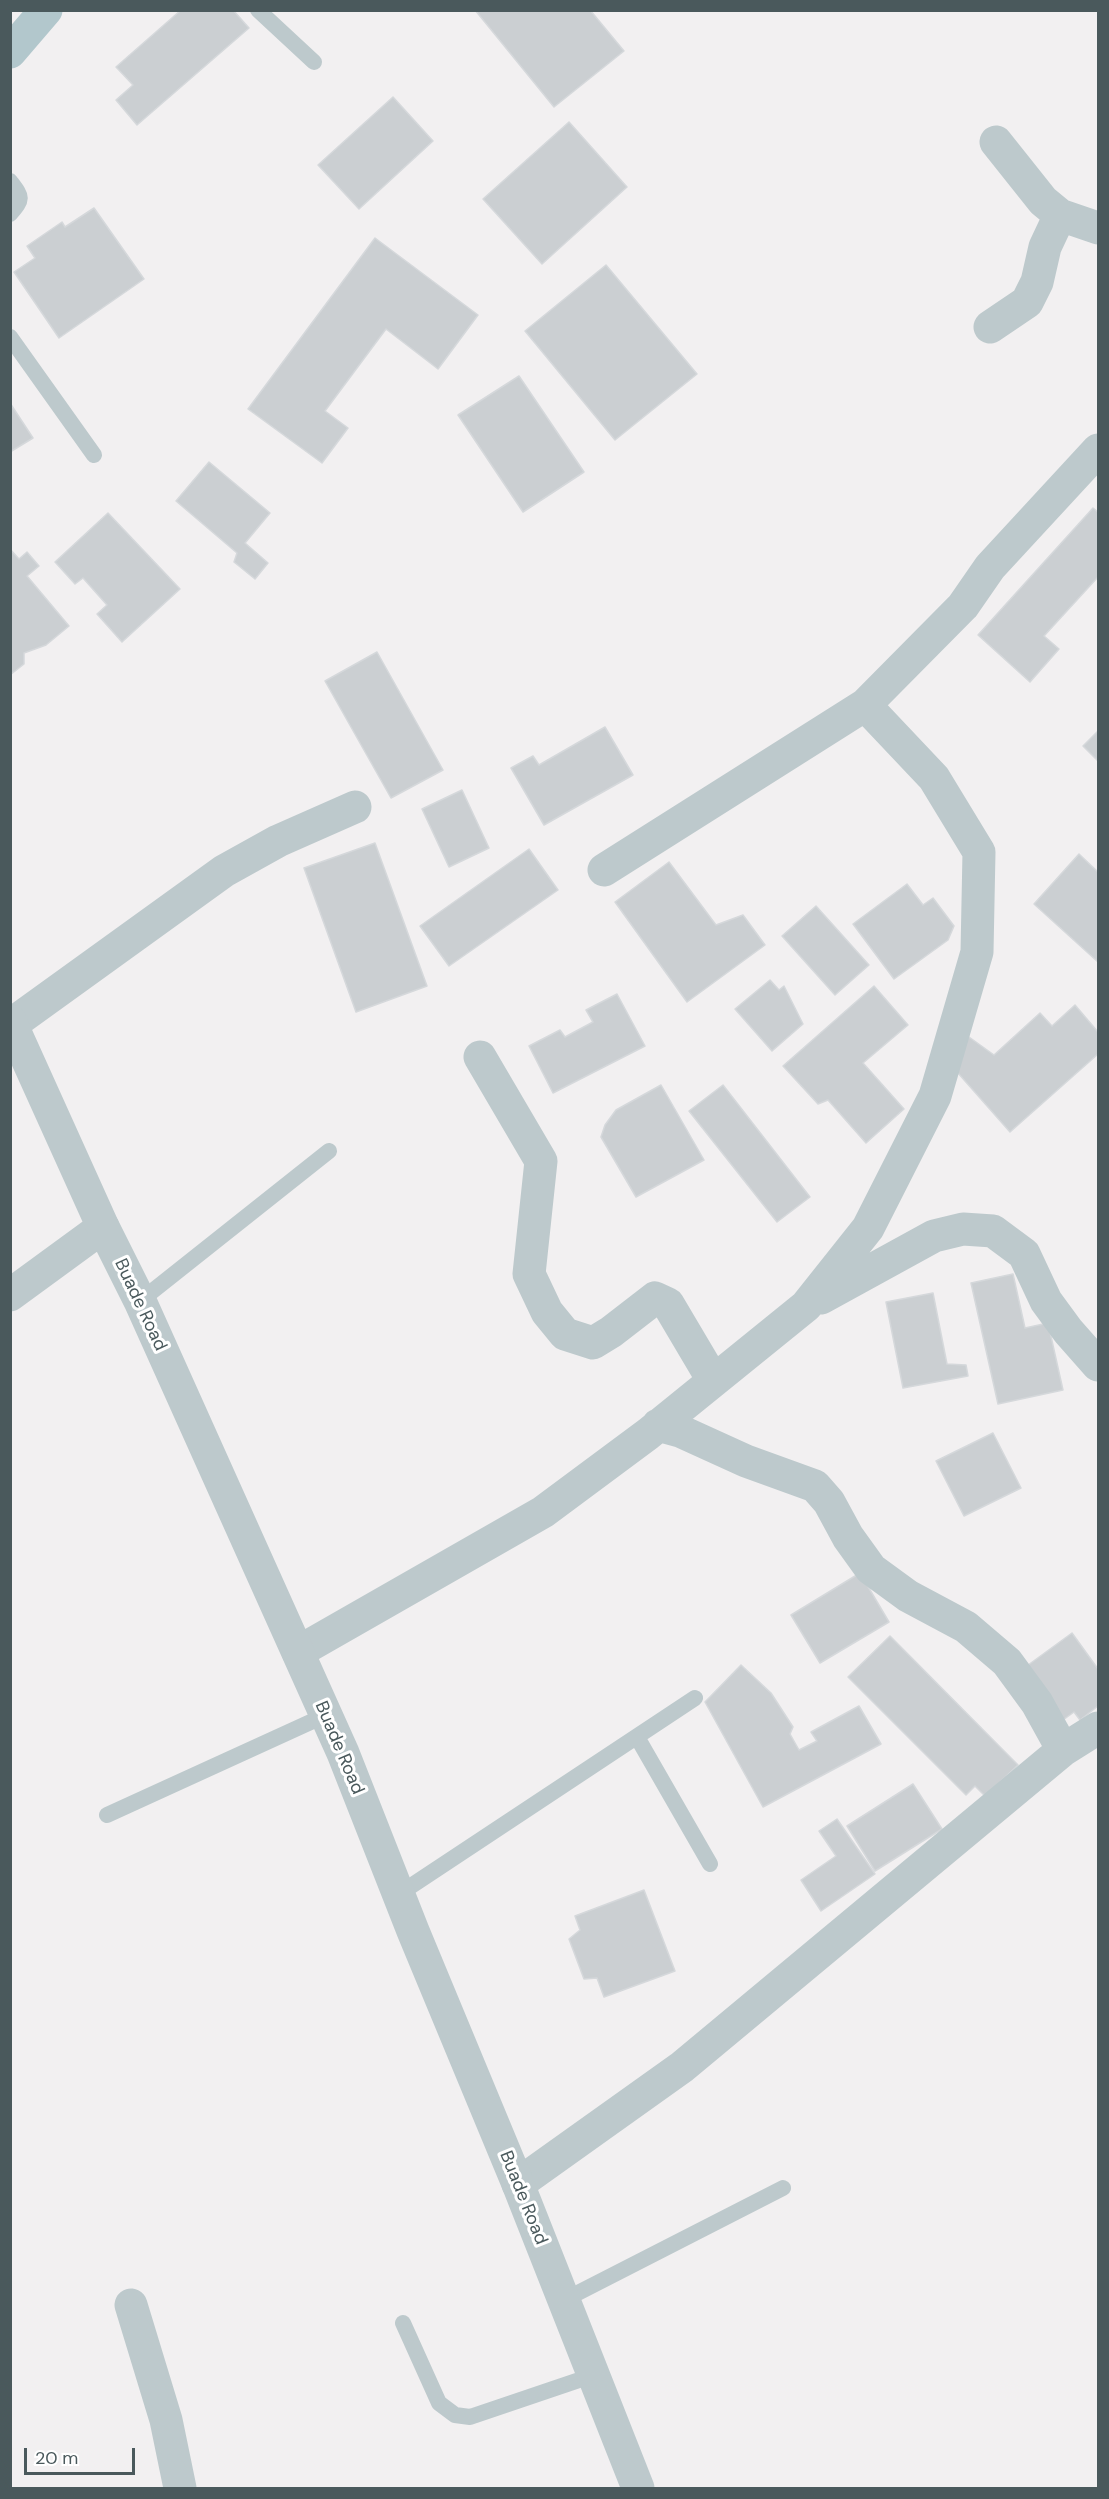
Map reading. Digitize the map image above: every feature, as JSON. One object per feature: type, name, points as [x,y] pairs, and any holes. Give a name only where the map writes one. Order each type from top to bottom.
[{"type":"main road","points":[[10,52],[46,10]]},
{"type":"street","points":[[996,142],[1043,201],[1060,215],[1098,228]]},
{"type":"street","points":[[990,327],[1027,302],[1037,282],[1045,247],[1060,215]]},
{"type":"street","points":[[604,870],[865,705],[963,606],[990,567],[1098,450]]},
{"type":"street","points":[[806,1306],[868,1228],[935,1096],[977,952],[979,852],[934,778],[865,705]]},
{"type":"street","points":[[11,1023],[224,871],[278,841],[355,807]]},
{"type":"street","name":"Buade Road","points":[[11,1023],[103,1227],[140,1300],[326,1715],[518,2184],[638,2488]]},
{"type":"street","points":[[480,1057],[541,1161],[529,1274],[547,1312],[565,1334],[593,1343],[655,1298],[668,1304],[713,1380]]},
{"type":"street","points":[[10,1295],[103,1227]]},
{"type":"street","points":[[298,1652],[543,1512],[658,1425],[806,1306],[934,1236],[963,1229],[993,1231],[1024,1254],[1046,1301],[1068,1331],[1098,1365]]},
{"type":"street","points":[[658,1425],[680,1431],[722,1448],[746,1461],[815,1485],[830,1502],[849,1537],[871,1569],[908,1596],[966,1627],[1007,1662],[1037,1703],[1063,1750]]},
{"type":"street","points":[[518,2184],[682,2067],[1063,1750],[1098,1728]]},
{"type":"street","points":[[131,2305],[166,2420],[180,2488]]},
{"type":"lane","points":[[258,10],[314,62]]},
{"type":"lane","points":[[10,181],[21,199],[10,214]]},
{"type":"lane","points":[[10,338],[94,455]]},
{"type":"lane","points":[[140,1300],[329,1151]]},
{"type":"lane","points":[[399,1894],[695,1698]]},
{"type":"lane","points":[[107,1815],[326,1715]]},
{"type":"lane","points":[[637,1737],[710,1864]]},
{"type":"lane","points":[[564,2300],[783,2188]]},
{"type":"lane","points":[[403,2323],[439,2403],[455,2415],[470,2418],[594,2375]]},
{"type":"building","points":[[181,10],[233,10],[249,28],[137,125],[116,100],[133,85],[116,67]]},
{"type":"building","points":[[475,10],[590,10],[624,51],[554,107]]},
{"type":"building","points":[[393,97],[433,141],[359,209],[318,165]]},
{"type":"building","points":[[569,122],[627,187],[542,264],[483,199]]},
{"type":"building","points":[[94,208],[144,279],[59,338],[14,272],[35,258],[27,246],[62,222],[65,227]]},
{"type":"building","points":[[375,238],[478,315],[438,369],[386,329],[325,411],[348,428],[322,463],[248,409]]},
{"type":"building","points":[[606,265],[697,374],[615,440],[525,331]]},
{"type":"building","points":[[519,376],[584,472],[523,512],[458,415]]},
{"type":"building","points":[[10,403],[33,438],[10,452]]},
{"type":"building","points":[[209,462],[270,513],[245,543],[268,563],[255,579],[234,562],[237,553],[176,501]]},
{"type":"building","points":[[1093,508],[1098,512],[1098,577],[1044,636],[1059,649],[1030,682],[978,635]]},
{"type":"building","points":[[108,513],[180,589],[122,642],[97,614],[107,605],[83,578],[75,584],[55,562]]},
{"type":"building","points":[[10,549],[19,559],[27,552],[39,566],[27,576],[69,626],[46,645],[24,653],[24,664],[10,675]]},
{"type":"building","points":[[377,652],[443,770],[391,798],[325,681]]},
{"type":"building","points":[[605,727],[633,775],[544,825],[511,768],[533,756],[539,765]]},
{"type":"building","points":[[1098,731],[1098,761],[1083,746]]},
{"type":"building","points":[[462,790],[489,848],[449,867],[422,809]]},
{"type":"building","points":[[375,843],[427,986],[356,1012],[304,868]]},
{"type":"building","points":[[529,849],[558,890],[449,966],[420,926]]},
{"type":"building","points":[[1079,854],[1098,872],[1098,962],[1034,904]]},
{"type":"building","points":[[669,862],[716,925],[743,915],[765,945],[687,1002],[615,902]]},
{"type":"building","points":[[907,884],[923,905],[933,898],[954,926],[948,940],[894,979],[853,924]]},
{"type":"building","points":[[816,906],[869,965],[835,995],[782,936]]},
{"type":"building","points":[[770,980],[779,990],[784,986],[803,1024],[772,1051],[735,1009]]},
{"type":"building","points":[[874,986],[908,1025],[863,1063],[904,1109],[866,1143],[828,1100],[818,1104],[783,1066]]},
{"type":"building","points":[[617,994],[645,1046],[553,1093],[529,1046],[560,1030],[565,1037],[593,1022],[586,1010]]},
{"type":"building","points":[[1075,1005],[1098,1032],[1098,1054],[1010,1132],[950,1064],[969,1037],[994,1055],[1040,1013],[1052,1026]]},
{"type":"building","points":[[661,1085],[704,1160],[636,1197],[601,1137],[605,1125],[616,1110]]},
{"type":"building","points":[[723,1085],[810,1197],[777,1222],[689,1111]]},
{"type":"building","points":[[1013,1274],[1025,1328],[1048,1323],[1063,1390],[998,1404],[971,1283]]},
{"type":"building","points":[[933,1293],[947,1364],[966,1365],[968,1376],[903,1388],[886,1302]]},
{"type":"building","points":[[993,1433],[1021,1488],[964,1516],[936,1461]]},
{"type":"building","points":[[860,1573],[889,1622],[820,1663],[791,1615]]},
{"type":"building","points":[[1072,1633],[1098,1669],[1098,1706],[1080,1720],[1074,1712],[1063,1720],[1024,1668]]},
{"type":"building","points":[[890,1636],[1018,1765],[985,1796],[975,1786],[966,1795],[848,1677]]},
{"type":"building","points":[[741,1665],[771,1693],[793,1727],[790,1734],[799,1750],[817,1741],[811,1732],[859,1706],[881,1744],[763,1807],[705,1702]]},
{"type":"building","points":[[913,1784],[942,1829],[875,1871],[847,1826]]},
{"type":"building","points":[[837,1819],[875,1874],[821,1911],[801,1880],[836,1856],[819,1831]]},
{"type":"building","points":[[644,1890],[675,1971],[604,1997],[597,1978],[584,1979],[569,1939],[580,1930],[575,1916]]}]
